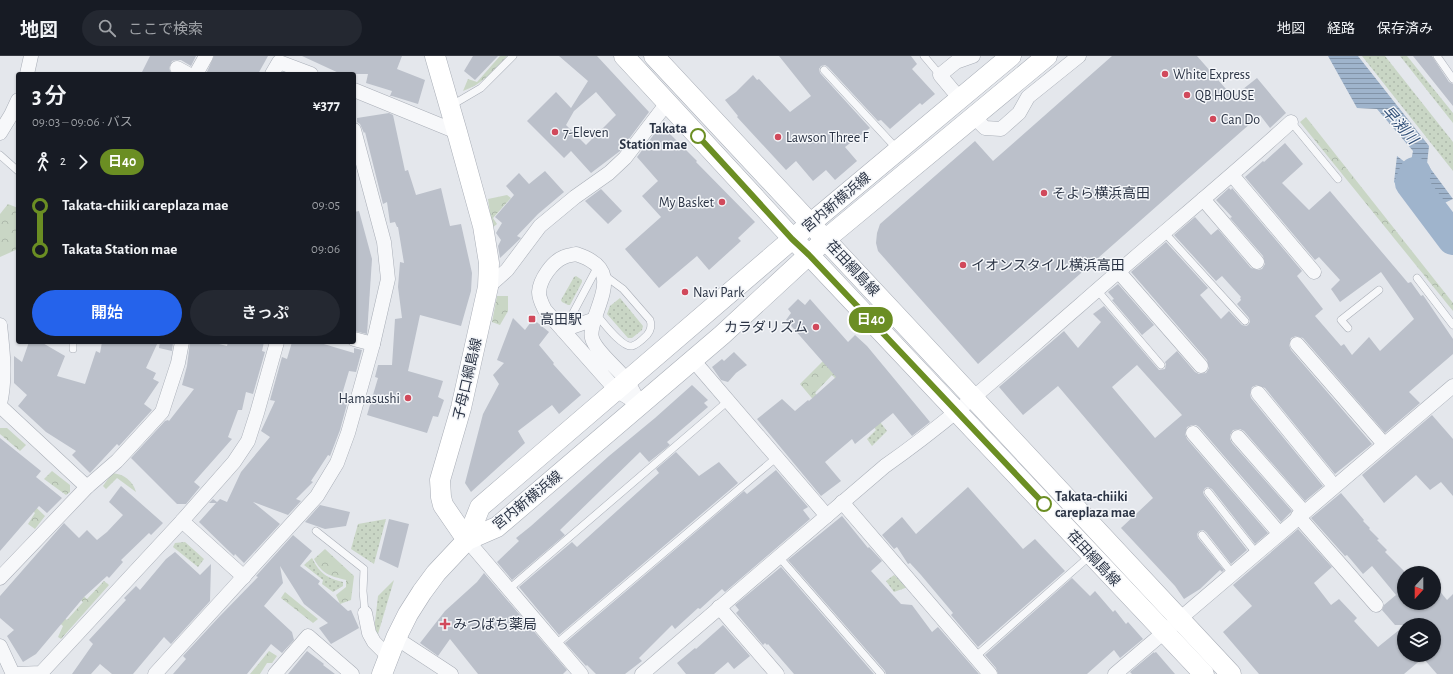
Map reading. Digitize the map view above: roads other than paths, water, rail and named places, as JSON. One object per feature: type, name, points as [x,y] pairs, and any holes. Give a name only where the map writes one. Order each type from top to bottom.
[{"type":"main road","name":"子母口綱島線","points":[[435,56],[483,226],[488,250],[488,287],[461,408],[440,480],[441,498],[443,504],[467,540]]},
{"type":"main road","name":"荏田綱島線","points":[[624,56],[792,239],[809,255],[1204,674]]},
{"type":"main road","name":"荏田綱島線","points":[[654,56],[1231,674]]},
{"type":"main road","name":"宮内新横浜線","points":[[467,540],[480,507],[792,239],[1012,56]]},
{"type":"main road","name":"宮内新横浜線","points":[[467,540],[497,527],[722,335],[826,239],[1047,56]]},
{"type":"main road","points":[[385,665],[396,638],[422,592],[441,567],[467,540]]},
{"type":"street","points":[[27,72],[31,56]]},
{"type":"street","points":[[197,72],[206,56]]},
{"type":"street","points":[[960,99],[940,75],[956,62],[973,56]]},
{"type":"street","points":[[974,117],[985,128],[1001,129],[1019,113],[1028,97],[1079,56]]},
{"type":"street","points":[[273,72],[279,62],[306,72]]},
{"type":"street","points":[[356,91],[457,132]]},
{"type":"street","points":[[488,287],[507,270],[540,226],[575,197],[609,173],[625,158],[667,103]]},
{"type":"street","points":[[0,134],[16,104]]},
{"type":"street","points":[[642,674],[885,466],[916,444],[956,412],[1292,122]]},
{"type":"street","points":[[155,674],[244,578],[317,496],[337,463],[348,433],[373,344],[388,279],[384,242],[356,137]]},
{"type":"street","points":[[1232,175],[1314,272]]},
{"type":"street","points":[[1204,199],[1257,262]]},
{"type":"street","points":[[622,385],[594,343],[591,332],[604,290],[605,281],[600,270],[588,258],[576,254],[564,256],[554,263],[540,285],[539,294],[545,310],[622,385],[640,405]]},
{"type":"street","points":[[1118,271],[1201,366]]},
{"type":"street","points":[[564,330],[596,317]]},
{"type":"street","points":[[0,325],[4,355],[3,388],[0,405],[87,487]]},
{"type":"street","points":[[356,340],[373,344]]},
{"type":"street","points":[[0,578],[87,487],[117,460],[162,412],[178,363],[182,344]]},
{"type":"street","points":[[16,674],[41,673],[182,521],[234,462],[248,441],[258,413],[276,344]]},
{"type":"street","points":[[1297,344],[1384,444]]},
{"type":"street","points":[[693,360],[827,516]]},
{"type":"street","points":[[1115,674],[1256,552],[1453,386]]},
{"type":"street","points":[[1258,394],[1334,486]]},
{"type":"street","points":[[1193,433],[1279,533]]},
{"type":"street","points":[[1238,437],[1376,605]]},
{"type":"street","points":[[842,502],[990,674]]},
{"type":"street","points":[[182,521],[244,578]]},
{"type":"street","points":[[467,540],[581,674]]},
{"type":"street","points":[[719,607],[776,674]]},
{"type":"street","points":[[365,613],[369,633],[385,665]]},
{"type":"street","points":[[275,674],[308,636],[352,674]]},
{"type":"street","points":[[396,638],[451,674]]},
{"type":"street","points":[[0,646],[12,674]]},
{"type":"lane","points":[[450,106],[481,88],[513,56]]},
{"type":"lane","points":[[924,56],[940,75]]},
{"type":"lane","points":[[1437,56],[1453,79]]},
{"type":"lane","points":[[824,70],[899,150]]},
{"type":"lane","points":[[1292,122],[1338,180]]},
{"type":"lane","points":[[0,155],[16,169]]},
{"type":"lane","points":[[1164,232],[1244,321]]},
{"type":"lane","points":[[564,330],[600,270],[623,289],[650,320],[651,327],[648,334],[635,345],[628,346],[622,343],[596,317]]},
{"type":"lane","points":[[1417,278],[1453,325]]},
{"type":"lane","points":[[1097,290],[1161,365]]},
{"type":"lane","points":[[1348,328],[1341,320],[1379,290]]},
{"type":"lane","points":[[509,589],[728,401]]},
{"type":"lane","points":[[556,644],[776,457]]},
{"type":"lane","points":[[1208,492],[1256,552]]},
{"type":"lane","points":[[316,531],[364,569],[363,591],[365,613]]},
{"type":"lane","points":[[1202,535],[1232,574]]},
{"type":"lane","points":[[975,657],[1091,555]]},
{"type":"lane","points":[[779,557],[881,674]]},
{"type":"water","points":[[1328,56],[1358,56],[1429,146],[1427,164],[1453,199],[1423,213],[1394,182],[1397,156],[1410,166],[1413,151],[1377,109],[1357,108]]},
{"type":"waterway","name":"早渕川","points":[[1415,173],[1411,183],[1453,239]]},
{"type":"place","name":"White Express","points":[[1165,74]]},
{"type":"place","name":"QB HOUSE","points":[[1187,95]]},
{"type":"place","name":"Can Do","points":[[1213,119]]},
{"type":"place","name":"7-Eleven","points":[[555,132]]},
{"type":"place","name":"Takata Station mae","points":[[698,136]]},
{"type":"place","name":"Lawson Three F","points":[[778,137]]},
{"type":"place","name":"そよら横浜高田","points":[[1044,193]]},
{"type":"place","name":"My Basket","points":[[722,202]]},
{"type":"place","name":"イオンスタイル横浜高田","points":[[963,265]]},
{"type":"place","name":"Navi Park","points":[[685,292]]},
{"type":"place","name":"高田駅","points":[[532,319]]},
{"type":"place","name":"カラダリズム","points":[[816,327]]},
{"type":"place","name":"Hamasushi","points":[[408,398]]},
{"type":"place","name":"Takata-chiiki careplaza mae","points":[[1044,504]]},
{"type":"place","name":"みつばち薬局","points":[[445,624]]}]
